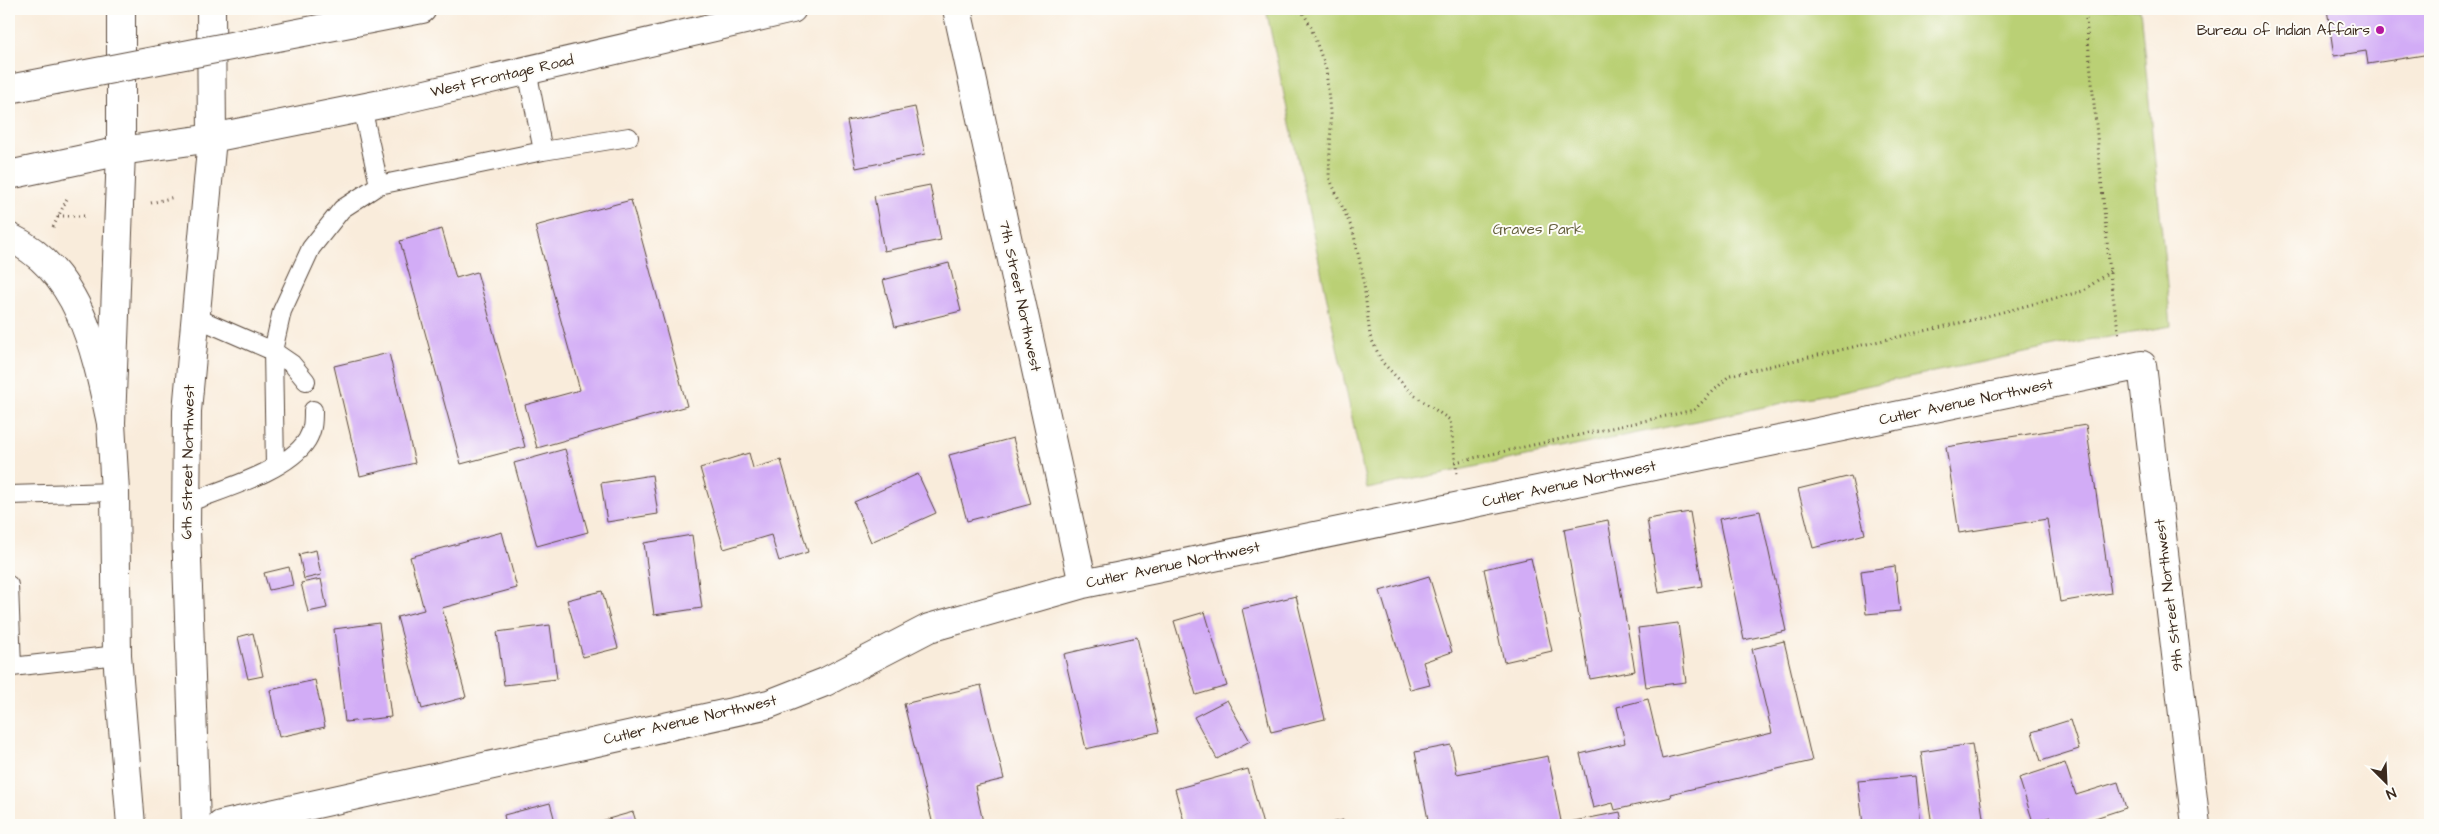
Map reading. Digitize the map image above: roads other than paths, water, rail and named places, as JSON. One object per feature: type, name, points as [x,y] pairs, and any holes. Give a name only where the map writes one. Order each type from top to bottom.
[{"type":"main road","points":[[121,9],[121,151],[111,424],[115,492],[117,655],[131,825]]},
{"type":"main road","name":"6th Street Northwest","points":[[196,825],[186,539],[187,411],[212,138],[211,9]]},
{"type":"main road","points":[[9,89],[422,9]]},
{"type":"main road","name":"West Frontage Road","points":[[9,175],[121,151],[212,138],[362,107],[792,9]]},
{"type":"main road","name":"7th Street Northwest","points":[[957,9],[1083,584]]},
{"type":"main road","points":[[9,237],[25,244],[48,262],[73,296],[89,334],[100,368],[111,424]]},
{"type":"main road","name":"Cutler Avenue Northwest","points":[[222,825],[769,704],[825,682],[929,628],[1083,584],[2133,368]]},
{"type":"main road","name":"9th Street Northwest","points":[[2133,368],[2196,825]]},
{"type":"lane","points":[[527,70],[543,151]]},
{"type":"lane","points":[[362,107],[379,185]]},
{"type":"lane","points":[[275,467],[273,351],[282,311],[312,248],[342,209],[379,185],[543,151],[629,137]]},
{"type":"lane","points":[[197,318],[273,351],[292,364],[306,381]]},
{"type":"lane","points":[[187,503],[275,467],[293,455],[306,441],[313,426],[313,410]]},
{"type":"lane","points":[[9,495],[115,492]]},
{"type":"lane","points":[[9,585],[10,664],[117,655]]},
{"type":"place","name":"Bureau of Indian Affairs","points":[[2380,30]]},
{"type":"park label","name":"Graves Park","points":[[1538,229]]}]
